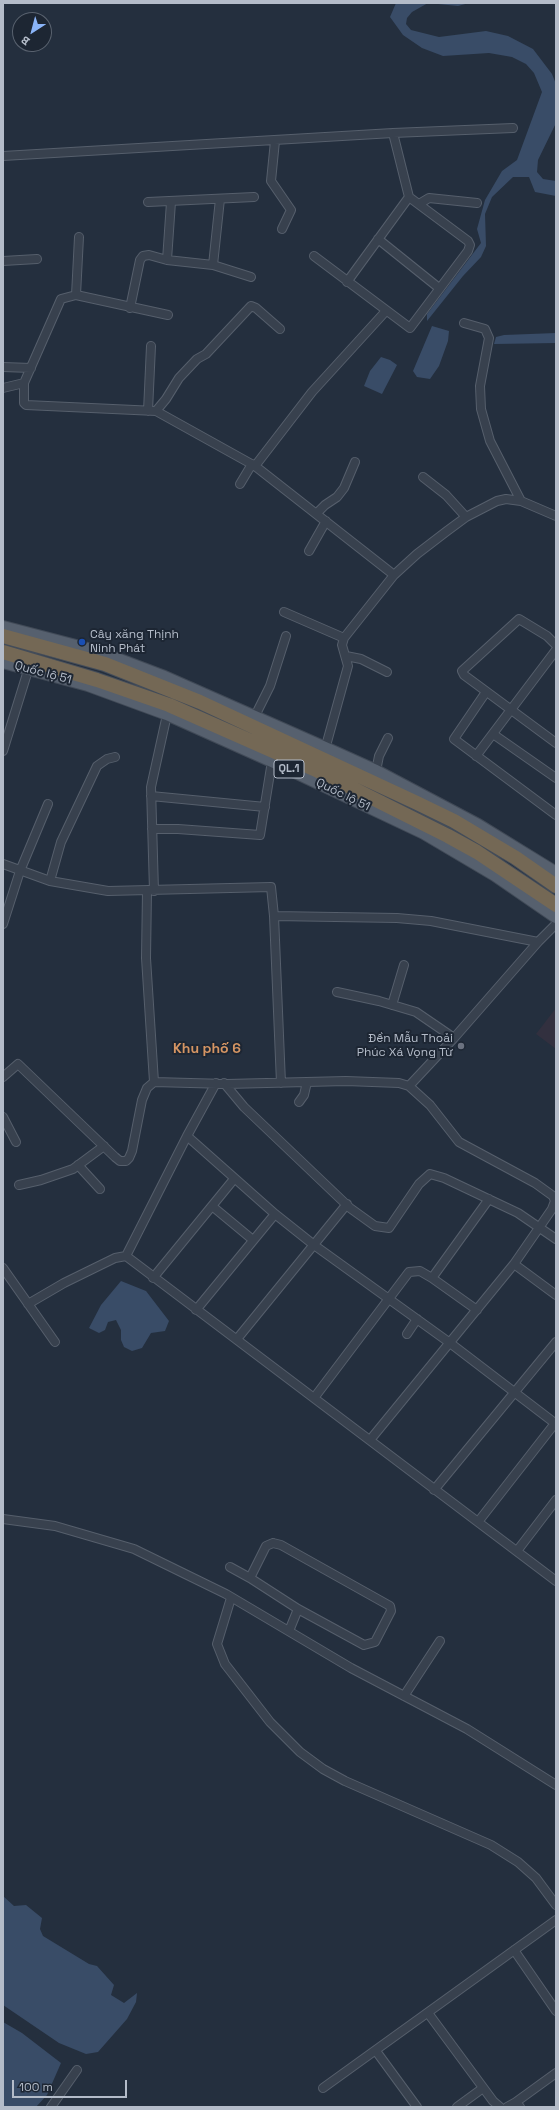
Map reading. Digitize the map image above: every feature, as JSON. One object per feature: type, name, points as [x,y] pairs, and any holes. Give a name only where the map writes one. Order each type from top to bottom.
[{"type":"highway","name":"Quốc lộ 51","points":[[3,636],[105,664],[225,708],[318,763],[482,856],[556,905]]},
{"type":"highway","name":"Quốc lộ 51","points":[[3,652],[30,665],[97,680],[168,710],[318,763],[454,821],[516,858],[556,886]]},
{"type":"main road","name":"Quốc lộ 51","points":[[3,627],[99,652],[162,676],[225,708],[255,716],[318,763],[441,843],[495,875],[556,917]]},
{"type":"main road","name":"Quốc lộ 51","points":[[3,662],[30,665]]},
{"type":"main road","name":"Quốc lộ 51","points":[[168,710],[272,761],[318,763],[376,771],[478,825],[556,873]]},
{"type":"street","points":[[3,156],[393,133],[513,128]]},
{"type":"street","points":[[314,256],[385,312],[410,328],[470,245],[468,241],[409,197],[393,133]]},
{"type":"street","points":[[274,141],[271,181],[291,210],[291,214],[282,229]]},
{"type":"street","points":[[148,202],[254,197]]},
{"type":"street","points":[[347,282],[409,197]]},
{"type":"street","points":[[419,204],[429,198],[477,204]]},
{"type":"street","points":[[213,265],[220,199]]},
{"type":"street","points":[[167,260],[171,202]]},
{"type":"street","points":[[76,295],[79,237]]},
{"type":"street","points":[[378,239],[439,288]]},
{"type":"street","points":[[130,308],[140,260],[143,256],[149,255],[167,260],[213,265],[251,277]]},
{"type":"street","points":[[3,261],[37,259]]},
{"type":"street","points":[[168,315],[130,308],[76,295],[61,299],[24,383],[23,401],[26,405],[152,411],[253,465],[394,575]]},
{"type":"street","points":[[152,411],[166,399],[172,386],[179,378],[197,359],[206,354],[251,306],[256,308],[280,329]]},
{"type":"street","points":[[240,484],[253,465],[312,392],[385,312]]},
{"type":"street","points":[[464,323],[480,327],[488,334],[489,338],[480,386],[481,409],[490,441],[521,501]]},
{"type":"street","points":[[152,346],[152,411]]},
{"type":"street","points":[[3,367],[31,368]]},
{"type":"street","points":[[3,388],[24,383]]},
{"type":"street","points":[[316,514],[325,505],[337,497],[344,488],[355,462]]},
{"type":"street","points":[[423,477],[446,495],[466,517]]},
{"type":"street","points":[[318,763],[348,666],[342,645],[344,638],[394,575],[416,554],[466,517],[497,501],[506,499],[521,501],[556,516]]},
{"type":"street","points":[[309,551],[326,521]]},
{"type":"street","points":[[284,612],[344,638]]},
{"type":"street","points":[[556,645],[524,621],[519,619],[516,620],[463,669],[464,675],[556,743]]},
{"type":"street","points":[[255,716],[270,686],[286,636]]},
{"type":"street","points":[[476,756],[556,650]]},
{"type":"street","points":[[346,656],[361,658],[387,672]]},
{"type":"street","points":[[3,751],[30,665]]},
{"type":"street","points":[[486,692],[454,736],[455,741],[556,815]]},
{"type":"street","points":[[154,1082],[146,958],[151,891],[151,796],[154,771],[168,710]]},
{"type":"street","points":[[493,734],[556,778]]},
{"type":"street","points":[[376,771],[379,756],[388,738]]},
{"type":"street","points":[[50,881],[61,842],[97,766],[106,760],[115,757]]},
{"type":"street","points":[[152,829],[178,829],[260,835],[272,761]]},
{"type":"street","points":[[151,796],[265,807]]},
{"type":"street","points":[[3,924],[6,904],[48,804]]},
{"type":"street","points":[[3,864],[50,881],[108,891],[151,891],[269,886],[272,889],[274,916],[281,1083]]},
{"type":"street","points":[[274,916],[335,916],[424,921],[538,942]]},
{"type":"street","points":[[409,1086],[454,1038],[538,942],[556,924]]},
{"type":"street","points":[[392,1005],[404,965]]},
{"type":"street","points":[[337,992],[422,1014],[454,1038]]},
{"type":"street","points":[[3,1077],[18,1064],[120,1161],[126,1161],[129,1158],[142,1100],[147,1088],[154,1082],[396,1083],[409,1086],[430,1105],[459,1142],[546,1190],[553,1196],[555,1205],[514,1264],[370,1440]]},
{"type":"street","points":[[299,1102],[304,1095],[308,1082]]},
{"type":"street","points":[[126,1256],[186,1136],[220,1083]]},
{"type":"street","points":[[220,1083],[347,1204],[375,1226],[389,1228],[419,1184],[430,1174],[518,1212],[556,1239]]},
{"type":"street","points":[[3,1117],[16,1142]]},
{"type":"street","points":[[186,1136],[275,1214],[314,1245],[450,1343],[556,1423],[478,1522]]},
{"type":"street","points":[[19,1185],[41,1180],[78,1165],[104,1146]]},
{"type":"street","points":[[78,1165],[100,1189]]},
{"type":"street","points":[[153,1278],[234,1179]]},
{"type":"street","points":[[432,1278],[489,1199]]},
{"type":"street","points":[[237,1339],[347,1204]]},
{"type":"street","points":[[212,1206],[253,1240]]},
{"type":"street","points":[[196,1310],[275,1214]]},
{"type":"street","points":[[28,1304],[64,1283],[115,1258],[126,1256],[153,1278],[237,1339],[434,1490],[556,1581]]},
{"type":"street","points":[[514,1264],[556,1295]]},
{"type":"street","points":[[3,1268],[55,1342]]},
{"type":"street","points":[[314,1398],[390,1300],[409,1272],[420,1271],[477,1310]]},
{"type":"street","points":[[407,1334],[417,1319]]},
{"type":"street","points":[[434,1490],[556,1342]]},
{"type":"street","points":[[517,1551],[556,1500]]},
{"type":"street","points":[[3,1519],[55,1526],[134,1549],[231,1598],[404,1696],[467,1729],[556,1785]]},
{"type":"street","points":[[230,1567],[298,1609],[364,1645],[375,1642],[391,1611],[390,1606],[277,1544],[266,1546],[250,1578]]},
{"type":"street","points":[[231,1598],[217,1644],[225,1664],[270,1722],[300,1752],[323,1769],[351,1784],[491,1846],[518,1862],[536,1878],[556,1905]]},
{"type":"street","points":[[289,1631],[298,1609]]},
{"type":"street","points":[[404,1696],[440,1640]]},
{"type":"street","points":[[323,2088],[556,1920]]},
{"type":"street","points":[[514,1950],[556,2011]]},
{"type":"street","points":[[428,2013],[483,2088],[493,2101],[500,2107]]},
{"type":"street","points":[[376,2051],[416,2107]]},
{"type":"street","points":[[51,2107],[77,2070]]},
{"type":"street","points":[[507,2107],[518,2105],[556,2073]]},
{"type":"street","points":[[457,2107],[483,2088]]},
{"type":"shaded area","points":[[556,1008],[556,1049],[536,1034]]},
{"type":"water","points":[[396,3],[428,3],[412,12],[407,18],[406,24],[411,30],[439,37],[486,31],[508,36],[533,49],[552,74],[556,84],[556,123],[538,160],[537,172],[543,179],[556,181],[556,196],[535,192],[529,177],[513,177],[492,197],[485,214],[486,246],[481,257],[463,276],[427,321],[427,314],[481,243],[477,229],[485,200],[502,171],[517,160],[542,92],[534,73],[526,64],[512,57],[489,53],[443,56],[422,48],[403,35],[390,17]]},
{"type":"water","points":[[428,3],[469,3],[458,6]]},
{"type":"water","points":[[432,326],[449,331],[448,341],[439,366],[430,379],[417,377],[413,371]]},
{"type":"water","points":[[556,333],[556,343],[494,344],[496,337],[504,335]]},
{"type":"water","points":[[381,357],[390,360],[397,365],[382,394],[364,386],[370,371]]},
{"type":"water","points":[[121,1281],[146,1291],[169,1321],[165,1331],[151,1333],[142,1348],[132,1351],[124,1347],[121,1340],[121,1330],[116,1320],[108,1322],[105,1330],[99,1333],[89,1328],[101,1305]]},
{"type":"water","points":[[3,1896],[14,1906],[26,1905],[42,1918],[40,1929],[43,1936],[89,1964],[97,1966],[114,1985],[111,1995],[124,2003],[137,1993],[136,2002],[127,2019],[98,2052],[86,2054],[59,2043],[3,2005]]},
{"type":"water","points":[[3,2022],[22,2033],[61,2063],[47,2095],[36,2107],[3,2107]]},
{"type":"place","name":"Cây xăng Thịnh Ninh Phát","points":[[82,642]]},
{"type":"place","name":"Đền Mẫu Thoải Phúc Xá Vọng Từ","points":[[461,1046]]},
{"type":"district","name":"Khu phố 6","points":[[207,1049]]}]
